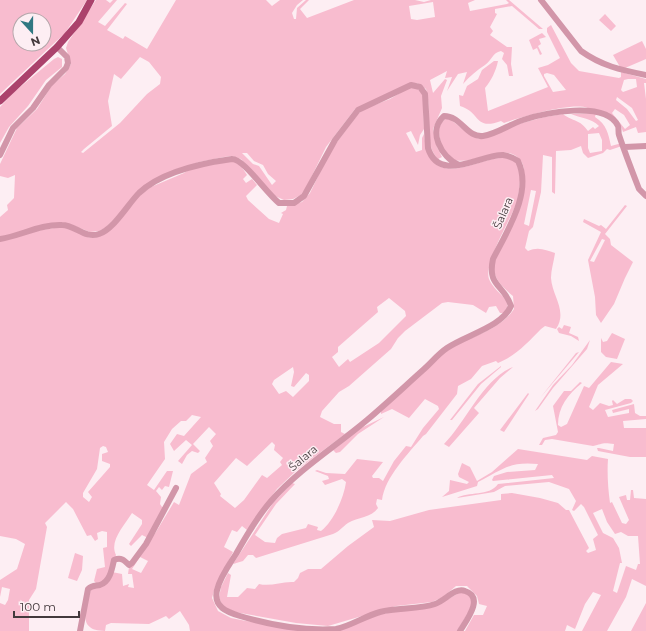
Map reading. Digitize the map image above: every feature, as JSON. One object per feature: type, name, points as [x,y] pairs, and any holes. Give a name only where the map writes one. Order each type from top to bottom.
[{"type":"main road","points":[[0,101],[57,48],[79,22],[91,0]]},
{"type":"street","points":[[541,0],[581,51],[589,57],[599,63],[646,75]]},
{"type":"street","points":[[0,155],[13,128],[33,108],[49,85],[66,68],[68,63],[67,57],[57,48]]},
{"type":"street","points":[[0,239],[52,225],[64,225],[87,234],[100,234],[112,224],[140,192],[151,185],[189,167],[232,158],[237,159],[244,164],[262,187],[279,203],[294,203],[304,196],[334,140],[358,110],[411,85],[420,87],[425,94],[426,125],[430,153],[441,163],[449,166],[460,165]]},
{"type":"street","points":[[460,165],[450,161],[439,147],[436,133],[437,125],[444,116],[451,116],[470,132],[477,136],[484,136],[523,120],[548,113],[582,110],[598,112],[608,116],[618,126],[639,189],[646,196]]},
{"type":"street","points":[[625,147],[646,146]]},
{"type":"street","name":"Šalara","points":[[460,165],[503,155],[518,161],[522,169],[523,183],[521,197],[493,259],[491,270],[492,278],[508,297],[511,306],[508,314],[494,324],[447,348],[366,421],[293,479],[270,502],[241,545],[217,589],[216,599],[220,607],[228,612],[260,622],[305,630],[335,629],[379,612],[435,604],[458,590],[466,591],[472,596],[474,604],[460,631]]},
{"type":"street","points":[[80,631],[88,589],[92,586],[102,584],[107,581],[114,560],[118,558],[124,559],[129,565],[132,563],[146,544],[176,488]]},
{"type":"shaded area","points":[[0,0],[87,0],[65,33],[52,45],[52,12],[12,12],[12,52],[45,52],[0,94]]},
{"type":"shaded area","points":[[96,0],[106,0],[110,3],[113,0],[117,0],[98,22],[105,26],[125,3],[127,4],[107,30],[123,39],[125,36],[147,49],[176,0],[266,0],[272,6],[280,0],[303,0],[297,5],[292,13],[294,19],[296,19],[297,8],[306,0],[309,0],[300,9],[307,18],[354,0],[415,0],[424,2],[431,0],[475,0],[468,3],[470,11],[507,4],[509,3],[506,0],[509,0],[543,29],[539,29],[512,6],[495,9],[495,13],[497,14],[490,27],[493,31],[490,35],[507,47],[512,47],[511,64],[513,76],[509,76],[507,65],[502,59],[504,53],[501,51],[496,53],[463,84],[467,72],[458,74],[447,91],[452,77],[445,78],[447,71],[430,80],[433,93],[445,79],[447,80],[441,96],[442,108],[433,129],[437,147],[442,157],[438,159],[430,144],[428,98],[426,89],[417,83],[411,83],[355,109],[326,147],[306,188],[301,195],[293,199],[284,200],[275,196],[241,159],[232,156],[224,157],[199,162],[157,178],[105,228],[99,231],[90,232],[72,225],[0,237],[0,217],[8,210],[7,205],[14,198],[15,175],[8,178],[0,176],[0,164],[17,128],[37,109],[52,85],[65,74],[71,64],[66,48],[68,42]],"holes":[[[433,2],[435,17],[417,20],[411,19],[409,6]],[[140,57],[149,62],[161,77],[160,84],[147,94],[120,123],[83,153],[81,152],[112,126],[108,101],[114,74],[121,79]],[[242,153],[247,153],[254,161],[263,165],[268,174],[276,181],[272,185],[259,166],[253,164]]]},
{"type":"shaded area","points":[[605,14],[616,26],[611,31],[599,20]]},
{"type":"shaded area","points":[[551,25],[571,63],[579,71],[619,78],[621,77],[621,72],[646,79],[646,83],[644,83],[646,99],[646,132],[638,133],[636,127],[623,132],[621,126],[588,108],[570,107],[546,111],[504,123],[501,121],[486,124],[478,120],[467,109],[460,106],[459,95],[463,96],[467,86],[478,79],[482,70],[494,61],[498,61],[496,68],[485,88],[488,111],[548,87],[538,68],[548,65],[560,58],[547,32],[547,28]],"holes":[[[547,73],[554,75],[566,90],[553,92],[544,74]],[[636,79],[637,87],[623,92],[621,90],[624,80]],[[617,97],[632,108],[638,120],[636,121],[627,109],[616,100]],[[615,109],[624,115],[630,125],[625,129],[612,113]]]},
{"type":"shaded area","points":[[542,33],[546,37],[539,39],[541,44],[538,46],[542,54],[540,55],[537,48],[533,50],[529,40]]},
{"type":"shaded area","points":[[642,41],[646,49],[646,59],[625,68],[620,67],[613,55]]},
{"type":"shaded area","points":[[58,57],[62,59],[62,67],[46,80],[28,106],[9,127],[0,143],[0,107],[14,92]]},
{"type":"shaded area","points":[[410,87],[417,88],[423,94],[424,129],[420,135],[418,145],[411,131],[406,133],[416,152],[422,150],[422,138],[424,134],[429,155],[439,166],[451,169],[465,167],[494,159],[506,158],[516,163],[519,167],[520,181],[518,199],[494,251],[488,272],[490,282],[508,302],[507,308],[504,313],[500,313],[496,306],[489,307],[486,313],[473,305],[448,302],[442,303],[405,331],[398,338],[391,349],[349,386],[339,392],[322,411],[320,417],[334,424],[341,424],[341,432],[345,434],[297,470],[277,489],[247,530],[242,526],[237,532],[232,530],[224,547],[233,552],[215,587],[212,598],[218,611],[231,618],[326,631],[190,631],[189,625],[180,611],[169,619],[166,616],[149,624],[111,623],[106,625],[105,631],[96,630],[90,627],[86,622],[86,610],[91,588],[103,585],[112,572],[122,574],[123,586],[129,584],[128,587],[134,588],[132,574],[128,574],[129,567],[156,532],[174,502],[179,505],[191,474],[207,462],[205,458],[213,446],[210,441],[216,434],[209,427],[193,444],[200,451],[198,453],[192,451],[187,455],[182,464],[178,461],[192,445],[186,440],[174,451],[170,444],[177,434],[184,436],[201,417],[192,415],[186,421],[181,421],[172,429],[164,442],[165,459],[147,485],[154,490],[167,471],[173,471],[169,487],[165,486],[162,490],[159,487],[156,491],[161,497],[160,504],[162,507],[168,508],[148,538],[142,535],[131,546],[129,544],[142,524],[142,520],[132,513],[118,534],[114,544],[116,555],[105,581],[96,583],[94,581],[97,569],[105,567],[103,548],[107,547],[107,532],[102,531],[97,533],[98,539],[95,541],[91,535],[87,536],[73,509],[66,502],[45,523],[47,527],[36,589],[29,600],[29,631],[0,631],[0,603],[5,605],[8,600],[10,589],[2,587],[0,597],[0,580],[17,569],[25,544],[16,539],[0,536],[0,240],[43,229],[60,227],[89,237],[94,238],[100,236],[106,233],[140,195],[151,187],[190,169],[232,161],[243,168],[247,175],[243,179],[246,183],[252,179],[257,185],[246,196],[248,200],[269,219],[279,223],[283,214],[281,213],[286,210],[287,206],[302,202],[310,193],[331,150],[358,114],[364,109],[390,99]],"holes":[[[389,298],[405,311],[406,316],[379,343],[350,362],[348,359],[339,367],[332,357],[338,352],[338,347],[378,312],[377,307]],[[293,367],[294,372],[291,386],[294,387],[306,373],[309,375],[309,381],[293,397],[286,391],[279,394],[272,384],[274,380]],[[272,442],[275,445],[274,450],[283,458],[280,462],[282,465],[267,478],[262,475],[244,500],[235,508],[220,496],[221,494],[214,483],[236,458],[247,466]],[[103,446],[106,447],[108,452],[102,454],[102,461],[110,464],[110,467],[88,492],[92,497],[89,502],[83,497],[83,493],[97,469],[100,448]],[[140,557],[148,561],[141,573],[132,569]]]},
{"type":"shaded area","points":[[596,113],[595,117],[602,123],[606,130],[611,146],[622,143],[622,146],[610,150],[607,149],[603,153],[588,158],[583,153],[581,146],[571,150],[556,151],[555,194],[552,192],[552,157],[543,155],[541,192],[533,227],[529,231],[525,248],[528,251],[539,249],[555,253],[551,278],[560,310],[559,322],[556,329],[545,326],[511,356],[498,363],[496,361],[482,366],[471,379],[458,386],[457,394],[392,474],[384,491],[382,500],[377,499],[376,504],[378,508],[372,514],[348,523],[333,534],[256,558],[253,555],[248,555],[243,561],[233,564],[273,503],[292,483],[295,484],[276,504],[255,535],[265,542],[275,543],[277,538],[282,534],[306,528],[308,524],[318,527],[317,530],[321,531],[326,527],[341,501],[346,482],[342,479],[325,485],[322,481],[329,479],[328,476],[315,471],[345,474],[357,459],[383,462],[372,476],[373,478],[379,478],[383,481],[394,461],[406,446],[411,447],[423,428],[439,409],[438,406],[425,399],[409,418],[392,409],[381,414],[381,411],[421,372],[447,351],[500,323],[508,317],[514,309],[513,296],[499,282],[495,274],[494,266],[517,210],[523,187],[524,167],[521,161],[511,154],[500,153],[463,161],[452,159],[444,150],[439,133],[442,123],[447,118],[456,123],[467,133],[480,139],[511,126],[563,114],[582,124],[588,131],[593,127],[595,129],[599,126],[589,120],[571,114]],"holes":[[[599,133],[602,140],[602,151],[590,153],[588,148],[588,134]],[[531,190],[536,191],[529,226],[524,224]]]},
{"type":"shaded area","points":[[625,205],[627,206],[605,234],[610,239],[611,245],[633,262],[614,304],[601,323],[596,315],[595,297],[588,260],[601,232],[583,222],[584,219],[599,226],[601,225],[606,229]],"holes":[[[602,239],[605,240],[594,262],[590,261]]]},
{"type":"shaded area","points":[[564,325],[571,327],[569,333],[578,337],[579,341],[571,336],[559,333],[557,329],[559,327],[562,329]]},
{"type":"shaded area","points":[[612,333],[625,339],[617,359],[606,357],[601,352],[601,338],[603,342],[607,341]]},
{"type":"shaded area","points":[[590,340],[587,349],[535,411],[553,385],[572,365]]},
{"type":"shaded area","points":[[579,352],[540,398],[576,353]]},
{"type":"shaded area","points":[[611,362],[623,364],[598,385],[589,407],[593,410],[600,403],[609,406],[613,405],[613,400],[617,404],[625,399],[631,399],[633,401],[631,403],[605,410],[608,417],[629,413],[629,409],[613,413],[612,410],[634,404],[635,413],[640,416],[646,416],[646,419],[623,421],[624,428],[646,428],[646,457],[630,457],[598,451],[597,448],[613,451],[614,444],[610,443],[593,446],[552,439],[545,440],[542,445],[539,445],[543,438],[556,435],[558,432],[553,406],[564,391],[571,391],[580,382],[582,383],[568,396],[562,407],[558,418],[558,425],[561,427],[567,424],[584,386],[589,388]]},
{"type":"shaded area","points":[[501,366],[481,384],[452,420],[450,420],[478,384]]},
{"type":"shaded area","points":[[513,367],[500,378],[474,408],[479,413],[449,447],[444,444],[484,391],[502,373]]},
{"type":"shaded area","points":[[528,393],[529,394],[504,432],[500,430]]},
{"type":"shaded area","points":[[384,417],[358,434],[340,452],[336,453],[333,450],[359,429]]},
{"type":"shaded area","points":[[518,449],[587,460],[592,456],[608,459],[610,503],[612,502],[622,523],[626,524],[629,520],[619,497],[626,495],[627,500],[630,500],[631,490],[633,490],[634,498],[646,499],[646,586],[632,579],[626,597],[607,631],[582,631],[601,595],[593,592],[585,604],[575,629],[567,625],[565,631],[465,631],[474,615],[483,615],[487,606],[479,604],[477,596],[467,586],[456,586],[443,597],[432,602],[396,606],[328,626],[296,623],[229,611],[223,606],[219,598],[221,587],[228,573],[231,575],[227,597],[238,597],[247,588],[255,589],[259,584],[268,585],[294,582],[300,573],[308,569],[321,569],[348,546],[374,527],[372,520],[390,521],[429,510],[501,500],[501,494],[512,493],[558,503],[566,510],[569,510],[589,548],[586,551],[588,553],[596,550],[593,539],[598,535],[581,504],[574,511],[572,510],[576,501],[569,489],[549,482],[505,486],[494,492],[457,498],[489,491],[498,484],[554,478],[552,475],[492,480],[494,476],[507,472],[535,470],[538,464],[528,463],[506,467],[478,482],[477,486],[442,497],[449,491],[450,480],[467,484],[469,482],[459,477],[458,474],[462,463],[470,467],[477,481],[492,472]],"holes":[[[602,509],[607,522],[615,534],[621,532],[628,536],[638,536],[640,564],[638,564],[636,570],[626,566],[617,593],[613,591],[620,563],[622,563],[619,548],[613,538],[603,533],[593,513]]]},
{"type":"shaded area","points":[[75,553],[83,556],[82,570],[77,581],[68,578]]},
{"type":"shaded area","points":[[462,591],[471,596],[471,608],[457,631],[326,631],[382,614],[440,604]]},
{"type":"shaded area","points":[[646,603],[646,631],[631,631]]}]
